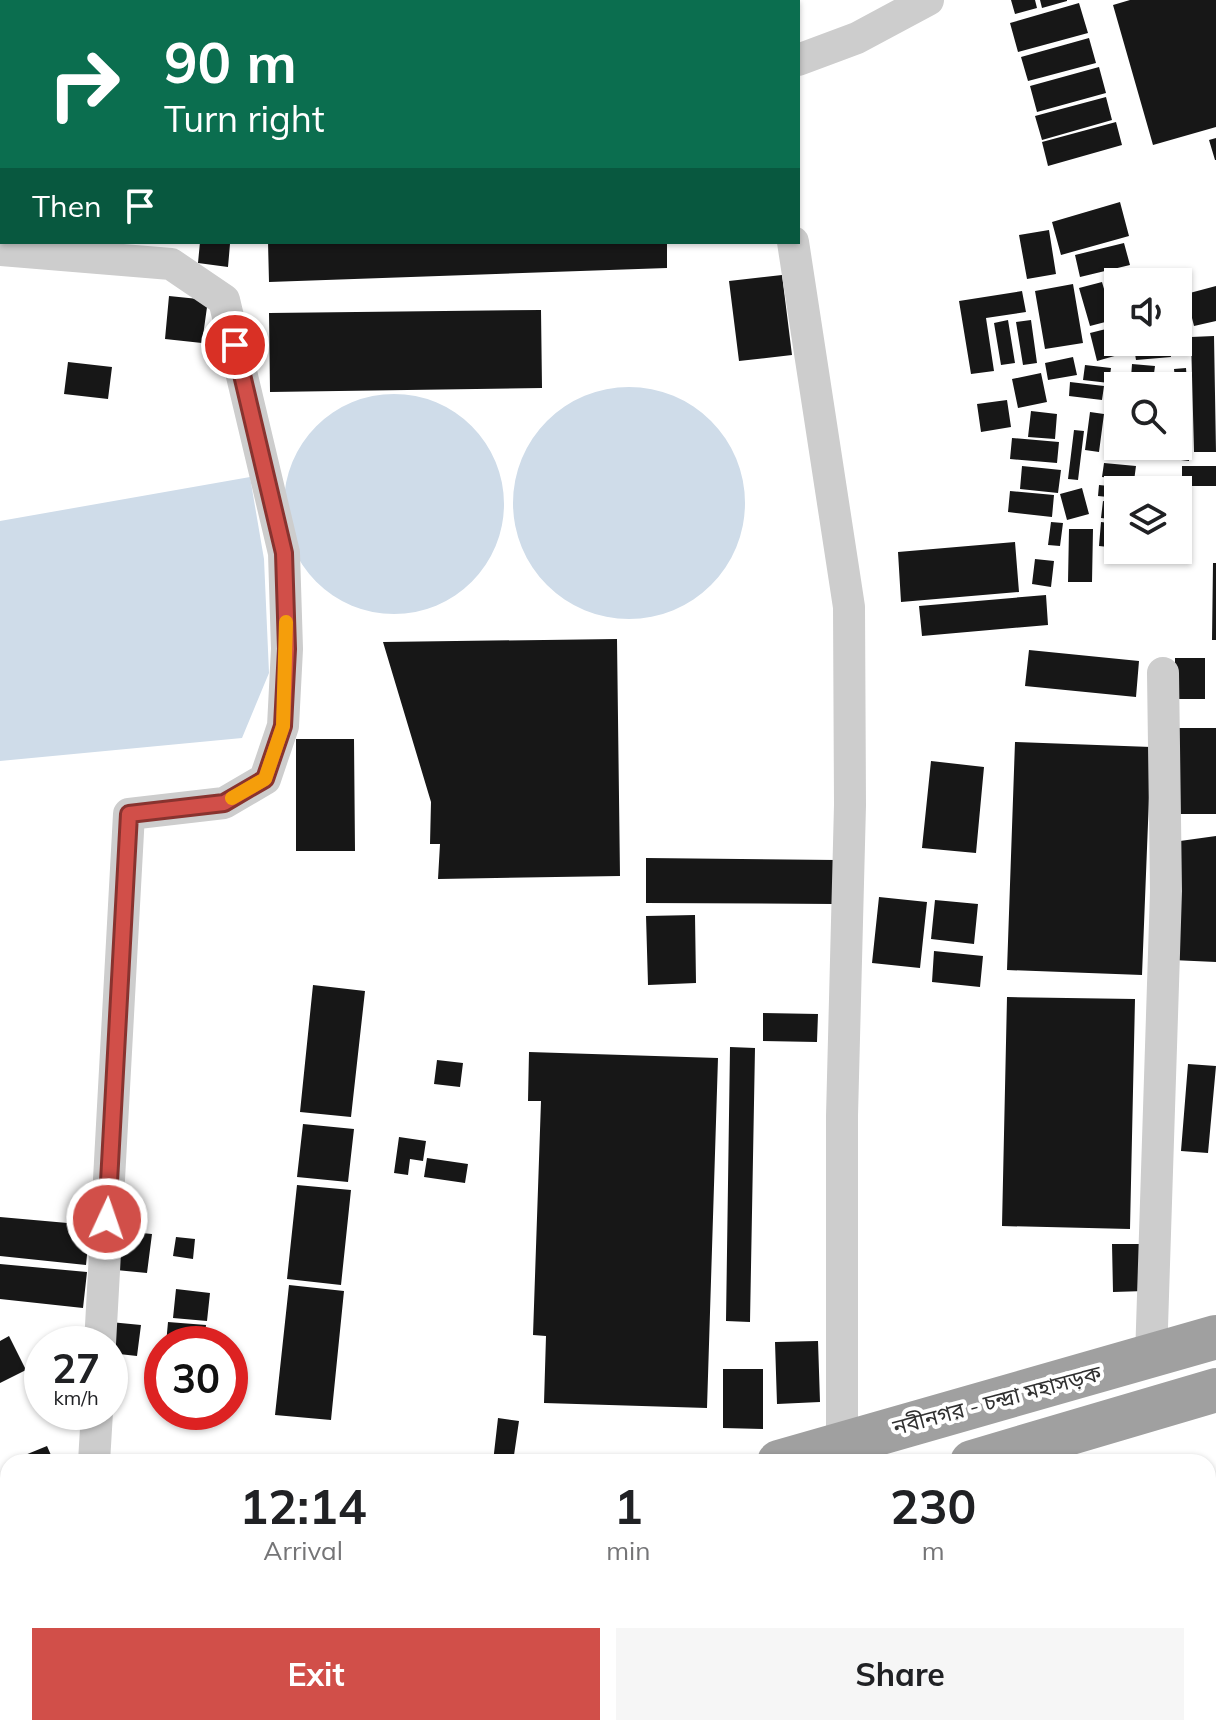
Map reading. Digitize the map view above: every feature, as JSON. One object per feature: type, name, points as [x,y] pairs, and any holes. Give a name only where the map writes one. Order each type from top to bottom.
[{"type":"highway","name":"নবীনগর - চন্দ্রা মহাসড়ক","points":[[806,1454],[1216,1337]]},
{"type":"highway","points":[[999,1454],[1216,1390]]},
{"type":"street","points":[[800,59],[857,38],[928,0]]},
{"type":"street","points":[[793,244],[849,607],[850,805],[842,1116],[842,1443]]},
{"type":"street","points":[[0,250],[171,264],[224,300],[284,553],[287,649],[283,726],[265,779],[224,803],[129,814],[101,1326]]},
{"type":"street","points":[[1151,1358],[1166,891],[1163,673]]},
{"type":"street","points":[[94,1454],[96,1430]]},
{"type":"water","points":[[629,387],[673,396],[711,421],[736,459],[745,503],[736,547],[711,585],[673,610],[629,619],[585,610],[547,585],[522,547],[513,503],[522,459],[547,421],[585,396]]},
{"type":"water","points":[[394,394],[436,402],[472,426],[496,462],[504,504],[496,546],[472,582],[436,606],[394,614],[352,606],[316,582],[292,546],[284,504],[292,462],[316,426],[352,402]]},
{"type":"water","points":[[250,477],[264,559],[269,673],[242,738],[0,761],[0,521]]},
{"type":"building","points":[[1011,0],[1035,0],[1037,8],[1015,14]]},
{"type":"building","points":[[1040,0],[1067,0],[1067,1],[1042,8]]},
{"type":"building","points":[[1130,0],[1216,0],[1216,127],[1153,145],[1113,5]]},
{"type":"building","points":[[1079,3],[1088,33],[1018,52],[1010,23]]},
{"type":"building","points":[[1089,38],[1096,63],[1028,81],[1021,57]]},
{"type":"building","points":[[1099,67],[1106,93],[1037,112],[1030,86]]},
{"type":"building","points":[[1106,97],[1112,120],[1042,140],[1035,116]]},
{"type":"building","points":[[1116,122],[1122,145],[1048,166],[1042,142]]},
{"type":"building","points":[[1216,138],[1216,160],[1215,160],[1209,140]]},
{"type":"building","points":[[1120,202],[1129,236],[1061,255],[1052,222]]},
{"type":"building","points":[[1049,230],[1056,274],[1027,279],[1019,235]]},
{"type":"building","points":[[1124,243],[1130,265],[1104,268],[1104,271],[1080,277],[1075,255]]},
{"type":"building","points":[[200,244],[230,244],[228,267],[198,263]]},
{"type":"building","points":[[268,244],[667,244],[667,268],[269,282]]},
{"type":"building","points":[[782,275],[792,355],[739,361],[729,281]]},
{"type":"building","points":[[1102,282],[1104,322],[1090,326],[1079,288]]},
{"type":"building","points":[[1073,284],[1083,343],[1045,349],[1035,291]]},
{"type":"building","points":[[1216,286],[1216,321],[1194,326],[1192,292]]},
{"type":"building","points":[[1022,291],[1026,312],[986,318],[994,371],[971,374],[959,301]]},
{"type":"building","points":[[169,296],[208,300],[202,343],[165,339]]},
{"type":"building","points":[[541,310],[542,388],[270,392],[269,313]]},
{"type":"building","points":[[1008,320],[1015,363],[1001,365],[994,323]]},
{"type":"building","points":[[1031,320],[1037,363],[1023,365],[1016,322]]},
{"type":"building","points":[[1104,330],[1104,356],[1114,356],[1097,361],[1090,333]]},
{"type":"building","points":[[1214,336],[1216,452],[1194,452],[1192,337]]},
{"type":"building","points":[[1135,356],[1171,356],[1171,357],[1136,360]]},
{"type":"building","points":[[1073,357],[1077,375],[1048,380],[1045,363]]},
{"type":"building","points":[[68,362],[112,367],[108,399],[64,394]]},
{"type":"building","points":[[1132,364],[1155,366],[1154,372],[1131,372]]},
{"type":"building","points":[[1085,365],[1111,368],[1110,372],[1104,372],[1104,382],[1083,380]]},
{"type":"building","points":[[1186,368],[1186,372],[1174,372],[1174,369]]},
{"type":"building","points":[[1041,373],[1047,402],[1018,408],[1012,379]]},
{"type":"building","points":[[1070,382],[1104,386],[1102,400],[1069,396]]},
{"type":"building","points":[[1007,400],[1011,427],[981,432],[977,404]]},
{"type":"building","points":[[1031,411],[1057,414],[1055,439],[1028,437]]},
{"type":"building","points":[[1090,412],[1104,414],[1099,452],[1085,450]]},
{"type":"building","points":[[1074,430],[1084,431],[1078,480],[1068,479]]},
{"type":"building","points":[[1012,438],[1059,442],[1057,463],[1010,459]]},
{"type":"building","points":[[1104,463],[1136,466],[1135,476],[1102,477]]},
{"type":"building","points":[[1022,466],[1061,470],[1058,493],[1020,489]]},
{"type":"building","points":[[1182,466],[1216,466],[1216,486],[1192,486],[1192,476],[1182,476]]},
{"type":"building","points":[[1099,485],[1104,486],[1104,497],[1098,496]]},
{"type":"building","points":[[1082,488],[1089,514],[1067,520],[1060,494]]},
{"type":"building","points":[[1010,491],[1054,495],[1052,517],[1008,512]]},
{"type":"building","points":[[1051,522],[1063,523],[1060,546],[1048,545]]},
{"type":"building","points":[[1101,522],[1104,522],[1104,547],[1099,546]]},
{"type":"building","points":[[1069,529],[1093,529],[1092,582],[1068,582]]},
{"type":"building","points":[[1015,542],[1019,592],[901,602],[898,552]]},
{"type":"building","points":[[1035,559],[1054,561],[1051,587],[1032,584]]},
{"type":"building","points":[[1213,563],[1216,563],[1216,640],[1212,640]]},
{"type":"building","points":[[1046,595],[1048,625],[922,636],[919,606]]},
{"type":"building","points":[[617,639],[620,876],[438,879],[440,844],[430,844],[431,802],[383,642]]},
{"type":"building","points":[[1029,650],[1139,661],[1136,697],[1025,686]]},
{"type":"building","points":[[1175,658],[1205,658],[1205,699],[1175,699]]},
{"type":"building","points":[[1176,728],[1216,728],[1216,814],[1177,814]]},
{"type":"building","points":[[296,739],[354,739],[355,851],[296,851]]},
{"type":"building","points":[[1015,742],[1151,747],[1142,975],[1007,970]]},
{"type":"building","points":[[931,761],[984,767],[976,853],[922,848]]},
{"type":"building","points":[[1216,836],[1216,962],[1172,960],[1180,841]]},
{"type":"building","points":[[646,858],[836,860],[835,904],[646,903]]},
{"type":"building","points":[[879,897],[927,902],[920,968],[872,963]]},
{"type":"building","points":[[935,900],[978,904],[974,944],[931,939]]},
{"type":"building","points":[[695,915],[696,983],[648,985],[646,916]]},
{"type":"building","points":[[934,951],[983,956],[980,987],[932,982]]},
{"type":"building","points":[[313,985],[365,991],[351,1117],[300,1112]]},
{"type":"building","points":[[1007,997],[1135,999],[1130,1229],[1002,1226]]},
{"type":"building","points":[[763,1013],[818,1014],[817,1042],[763,1041]]},
{"type":"building","points":[[730,1047],[755,1048],[750,1322],[726,1321]]},
{"type":"building","points":[[529,1052],[718,1058],[707,1408],[544,1403],[546,1336],[533,1335],[541,1101],[528,1101]]},
{"type":"building","points":[[437,1060],[463,1063],[460,1087],[434,1084]]},
{"type":"building","points":[[1188,1064],[1216,1066],[1208,1153],[1181,1151]]},
{"type":"building","points":[[303,1124],[354,1129],[348,1182],[297,1177]]},
{"type":"building","points":[[399,1137],[426,1141],[423,1161],[410,1159],[408,1175],[394,1173]]},
{"type":"building","points":[[427,1158],[468,1164],[465,1183],[424,1177]]},
{"type":"building","points":[[297,1185],[351,1190],[341,1285],[287,1279]]},
{"type":"building","points":[[0,1217],[90,1225],[86,1265],[0,1256]]},
{"type":"building","points":[[121,1231],[152,1234],[147,1273],[116,1270]]},
{"type":"building","points":[[176,1237],[195,1239],[193,1259],[173,1256]]},
{"type":"building","points":[[1112,1244],[1145,1244],[1145,1291],[1113,1292]]},
{"type":"building","points":[[0,1264],[87,1272],[83,1308],[0,1299]]},
{"type":"building","points":[[289,1285],[344,1291],[331,1420],[275,1415]]},
{"type":"building","points":[[176,1289],[210,1293],[207,1321],[173,1318]]},
{"type":"building","points":[[110,1322],[141,1325],[137,1356],[128,1355],[128,1326],[110,1326]]},
{"type":"building","points":[[168,1322],[206,1325],[206,1326],[168,1326]]},
{"type":"building","points":[[9,1336],[24,1371],[0,1383],[0,1341]]},
{"type":"building","points":[[818,1341],[820,1402],[777,1404],[775,1342]]},
{"type":"building","points":[[723,1369],[763,1369],[763,1429],[723,1428]]},
{"type":"building","points":[[498,1418],[519,1421],[514,1454],[494,1454]]},
{"type":"building","points":[[47,1446],[50,1454],[28,1454]]},
{"type":"slow traffic","points":[[232,798],[265,779],[283,726],[286,622]]},
{"type":"route","points":[[107,1219],[129,814],[224,803],[265,779],[283,726],[287,649],[284,553],[235,345]]}]
